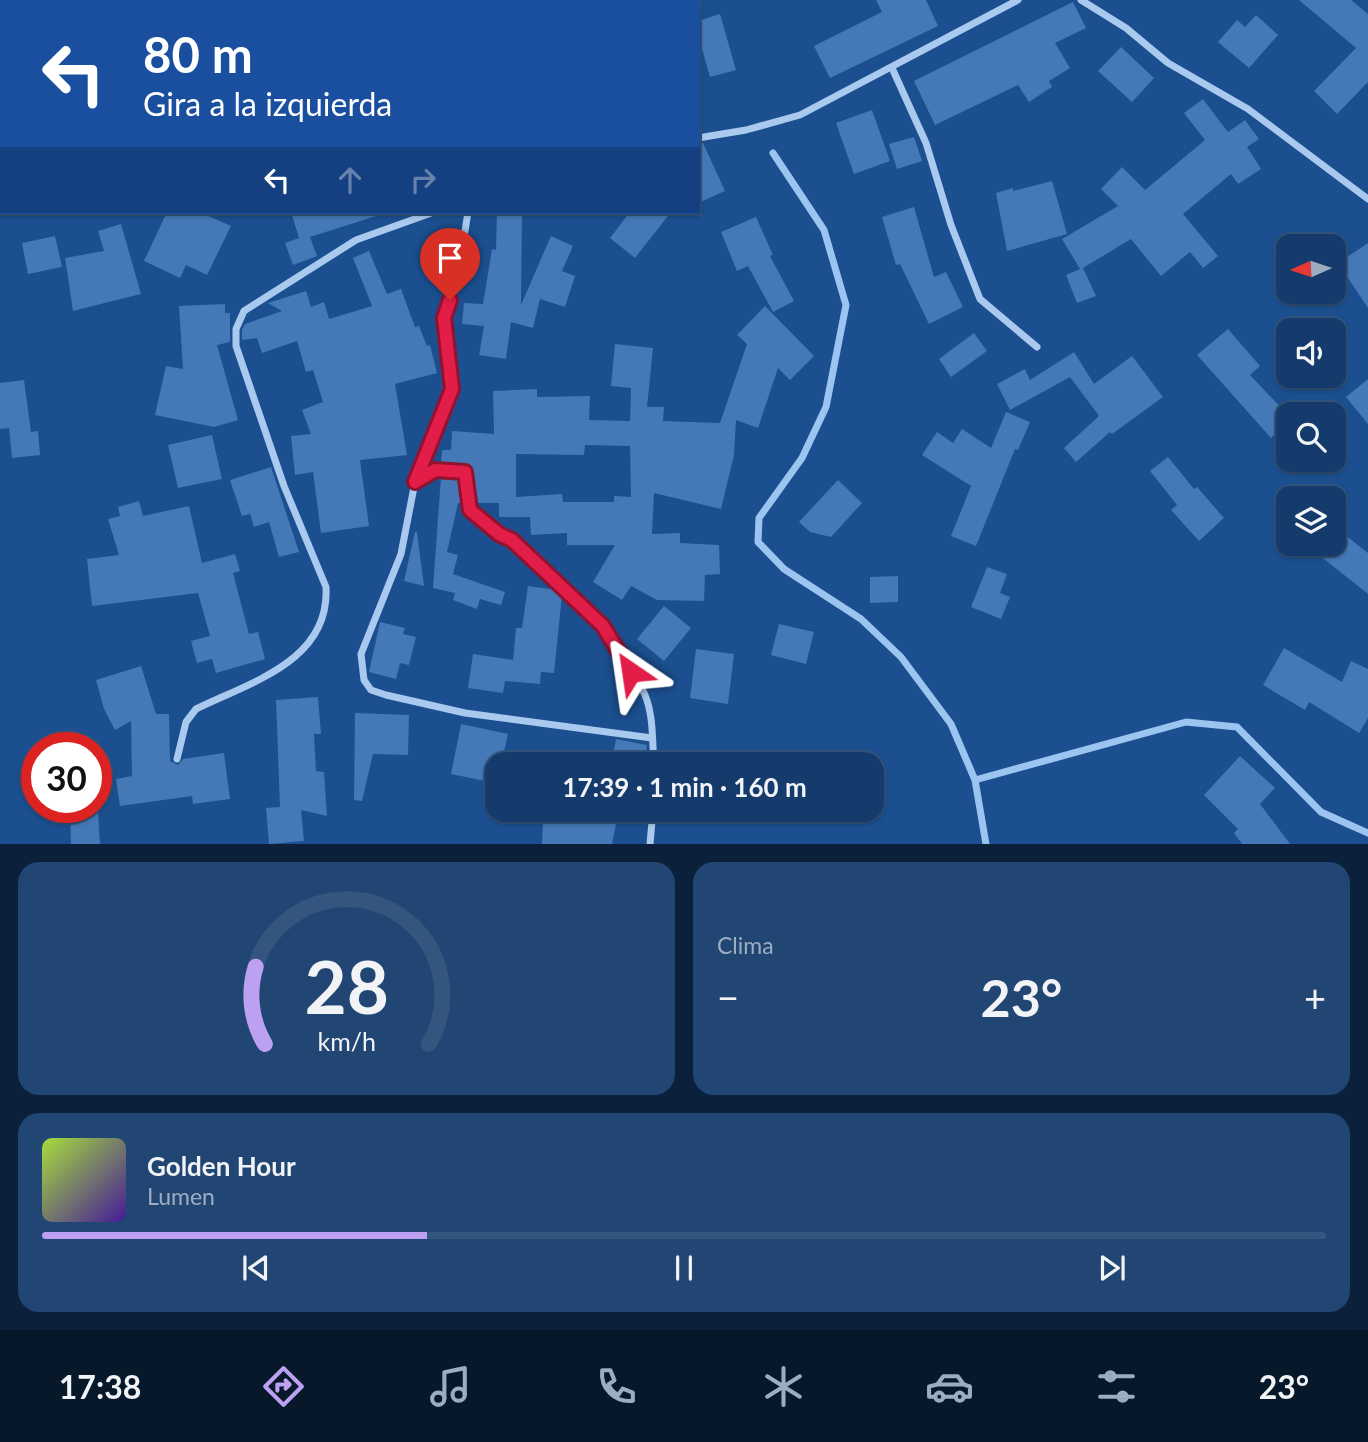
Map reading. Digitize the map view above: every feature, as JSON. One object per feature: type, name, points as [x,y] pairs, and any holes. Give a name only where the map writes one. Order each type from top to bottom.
[{"type":"street","points":[[700,138],[746,130],[800,115],[1018,0]]},
{"type":"street","points":[[1081,0],[1126,28],[1168,63],[1248,109],[1368,199]]},
{"type":"street","points":[[892,68],[926,144],[951,225],[980,299],[1037,346]]},
{"type":"street","points":[[177,759],[186,722],[196,709],[292,662],[313,640],[327,608],[326,587],[253,400],[236,346],[236,329],[244,311],[356,240],[428,214]]},
{"type":"street","points":[[468,214],[457,282],[444,318],[452,389],[415,482],[401,554],[361,654],[363,680],[372,690],[464,713],[652,738]]},
{"type":"street","points":[[415,482],[435,470],[465,472],[470,510],[499,534],[512,540],[603,626],[645,695],[652,723],[653,752]]},
{"type":"street","points":[[650,844],[652,822]]},
{"type":"building","points":[[876,0],[926,0],[938,26],[830,78],[814,46],[882,12]]},
{"type":"building","points":[[1299,0],[1351,0],[1368,14],[1368,82],[1337,114],[1314,91],[1356,48]]},
{"type":"building","points":[[1073,2],[1086,28],[1055,43],[1070,68],[1049,81],[1052,87],[1029,102],[1018,85],[935,125],[914,81]]},
{"type":"building","points":[[720,14],[736,70],[710,77],[700,42],[700,20]]},
{"type":"building","points":[[1256,15],[1278,35],[1249,68],[1218,42],[1237,20],[1245,27]]},
{"type":"building","points":[[1121,47],[1154,78],[1132,102],[1098,71]]},
{"type":"building","points":[[1203,99],[1228,132],[1245,120],[1259,139],[1247,147],[1261,169],[1238,184],[1231,174],[1183,214],[1218,256],[1203,268],[1190,252],[1161,276],[1131,239],[1083,268],[1096,296],[1077,303],[1066,275],[1080,269],[1062,239],[1118,206],[1101,189],[1122,167],[1145,190],[1205,140],[1184,113]]},
{"type":"building","points":[[872,110],[890,161],[854,174],[836,123]]},
{"type":"building","points":[[914,137],[922,161],[897,169],[889,144]]},
{"type":"building","points":[[703,143],[725,191],[700,202],[700,144]]},
{"type":"building","points":[[1052,181],[1067,234],[1007,251],[996,193]]},
{"type":"building","points":[[914,207],[934,277],[946,272],[963,307],[929,324],[900,264],[896,265],[882,217]]},
{"type":"building","points":[[166,214],[204,214],[231,226],[207,275],[186,265],[180,278],[144,261]]},
{"type":"building","points":[[292,214],[376,214],[310,237],[317,256],[293,265],[285,243],[299,238]]},
{"type":"building","points":[[497,214],[522,214],[521,305],[551,236],[573,246],[562,271],[575,276],[565,307],[540,299],[533,328],[511,322],[506,359],[479,355],[484,326],[462,324],[464,303],[483,304],[492,249],[496,250]]},
{"type":"building","points":[[628,214],[669,214],[635,258],[610,238]]},
{"type":"building","points":[[756,217],[773,255],[770,256],[794,301],[773,312],[748,266],[737,271],[721,232]]},
{"type":"building","points":[[121,224],[141,294],[73,311],[65,258],[104,251],[98,231]]},
{"type":"building","points":[[55,236],[62,267],[28,274],[22,243]]},
{"type":"building","points":[[1368,243],[1368,308],[1346,275],[1346,258]]},
{"type":"building","points":[[369,251],[387,294],[401,289],[415,327],[419,326],[427,346],[430,345],[437,373],[395,384],[407,455],[360,460],[369,526],[321,533],[313,472],[295,475],[291,436],[311,434],[302,410],[323,402],[313,370],[306,372],[297,341],[262,353],[257,338],[242,340],[242,330],[245,324],[282,311],[268,303],[306,291],[311,307],[324,302],[329,319],[372,306],[353,258]]},
{"type":"building","points":[[225,304],[225,313],[230,313],[230,342],[217,345],[238,420],[214,427],[155,415],[166,366],[183,369],[179,306]]},
{"type":"building","points":[[765,306],[814,356],[790,380],[778,368],[758,428],[736,420],[734,455],[721,509],[654,493],[652,534],[680,533],[680,543],[719,545],[720,574],[705,575],[704,601],[657,600],[631,586],[622,600],[593,582],[615,545],[567,545],[567,533],[531,535],[530,517],[499,517],[499,503],[475,503],[469,467],[441,464],[442,450],[451,450],[452,431],[494,434],[493,391],[537,389],[537,397],[590,396],[589,420],[630,421],[631,388],[611,386],[615,344],[653,348],[647,407],[664,407],[663,421],[720,423],[747,344],[737,335]],"holes":[[[585,445],[630,446],[631,497],[614,496],[614,502],[563,502],[562,494],[516,497],[516,454],[584,455]]]},
{"type":"building","points":[[1228,329],[1260,366],[1250,375],[1276,402],[1276,433],[1271,438],[1197,355]]},
{"type":"building","points":[[974,333],[987,351],[951,377],[939,359]]},
{"type":"building","points":[[1074,352],[1094,384],[1132,356],[1163,397],[1112,434],[1110,432],[1076,462],[1064,448],[1099,416],[1070,377],[1010,410],[997,384],[1025,369],[1030,380]]},
{"type":"building","points":[[1368,379],[1368,424],[1346,397]]},
{"type":"building","points":[[24,380],[31,432],[38,431],[40,455],[12,458],[9,428],[0,429],[0,383]]},
{"type":"building","points":[[1006,412],[1030,422],[1018,450],[1015,449],[976,546],[951,536],[971,486],[922,455],[937,432],[953,443],[962,429],[991,448]]},
{"type":"building","points":[[212,435],[222,479],[178,488],[168,445]]},
{"type":"building","points":[[1168,457],[1194,489],[1197,487],[1224,518],[1199,541],[1171,510],[1177,505],[1150,471]]},
{"type":"building","points":[[271,467],[299,552],[279,557],[269,522],[254,527],[250,514],[242,516],[230,480]]},
{"type":"building","points":[[441,477],[460,478],[463,503],[458,503],[447,552],[458,555],[453,574],[505,592],[501,605],[480,599],[477,609],[453,600],[455,593],[433,588]]},
{"type":"building","points":[[838,480],[862,503],[831,537],[810,532],[799,522]]},
{"type":"building","points":[[139,501],[143,516],[189,506],[202,563],[235,554],[240,571],[233,573],[249,634],[258,632],[265,659],[216,673],[212,659],[197,663],[191,641],[210,636],[198,593],[92,606],[87,559],[119,555],[108,519],[120,516],[118,507]]},
{"type":"building","points":[[417,532],[424,586],[404,581]]},
{"type":"building","points":[[1346,536],[1368,553],[1368,594],[1320,556],[1346,556]]},
{"type":"building","points":[[987,567],[1007,574],[1000,593],[1010,597],[1001,619],[971,607]]},
{"type":"building","points":[[898,576],[898,602],[870,603],[870,577]]},
{"type":"building","points":[[528,586],[557,590],[562,595],[554,673],[541,672],[540,684],[505,681],[503,693],[468,688],[473,654],[513,660],[516,628],[522,628]]},
{"type":"building","points":[[664,606],[691,628],[664,661],[637,639]]},
{"type":"building","points":[[380,622],[405,628],[403,634],[416,637],[409,665],[400,663],[396,679],[369,672]]},
{"type":"building","points":[[779,624],[814,632],[806,664],[771,655]]},
{"type":"building","points":[[1284,648],[1342,682],[1351,661],[1368,669],[1368,718],[1359,733],[1309,702],[1305,710],[1263,685]]},
{"type":"building","points":[[696,649],[734,654],[728,704],[690,698]]},
{"type":"building","points":[[141,666],[156,714],[169,714],[170,761],[178,765],[183,759],[224,753],[230,799],[193,804],[192,796],[120,806],[116,779],[132,776],[131,721],[115,730],[104,709],[96,680]]},
{"type":"building","points":[[318,697],[321,734],[314,734],[316,771],[324,772],[327,816],[301,810],[304,841],[269,844],[266,808],[280,807],[276,700]]},
{"type":"building","points":[[355,713],[409,715],[408,755],[373,754],[362,801],[354,800]]},
{"type":"building","points":[[461,724],[508,734],[504,752],[485,752],[485,781],[451,774]]},
{"type":"building","points":[[616,739],[647,745],[646,752],[614,752]]},
{"type":"building","points":[[1240,756],[1275,788],[1260,804],[1290,844],[1242,844],[1234,833],[1238,829],[1204,795]]},
{"type":"building","points":[[70,823],[99,823],[100,844],[71,844]]},
{"type":"building","points":[[543,823],[616,824],[612,844],[542,844]]},
{"type":"waterway","points":[[773,153],[824,230],[846,305],[826,407],[802,458],[759,518],[758,542],[784,569],[861,619],[901,657],[951,724],[975,780],[986,844]]},
{"type":"waterway","points":[[975,780],[1186,722],[1237,727],[1321,812],[1368,833]]},
{"type":"route","points":[[450,300],[444,318],[452,389],[415,482],[435,470],[465,472],[470,510],[499,534],[512,540],[603,626],[631,672]]}]
